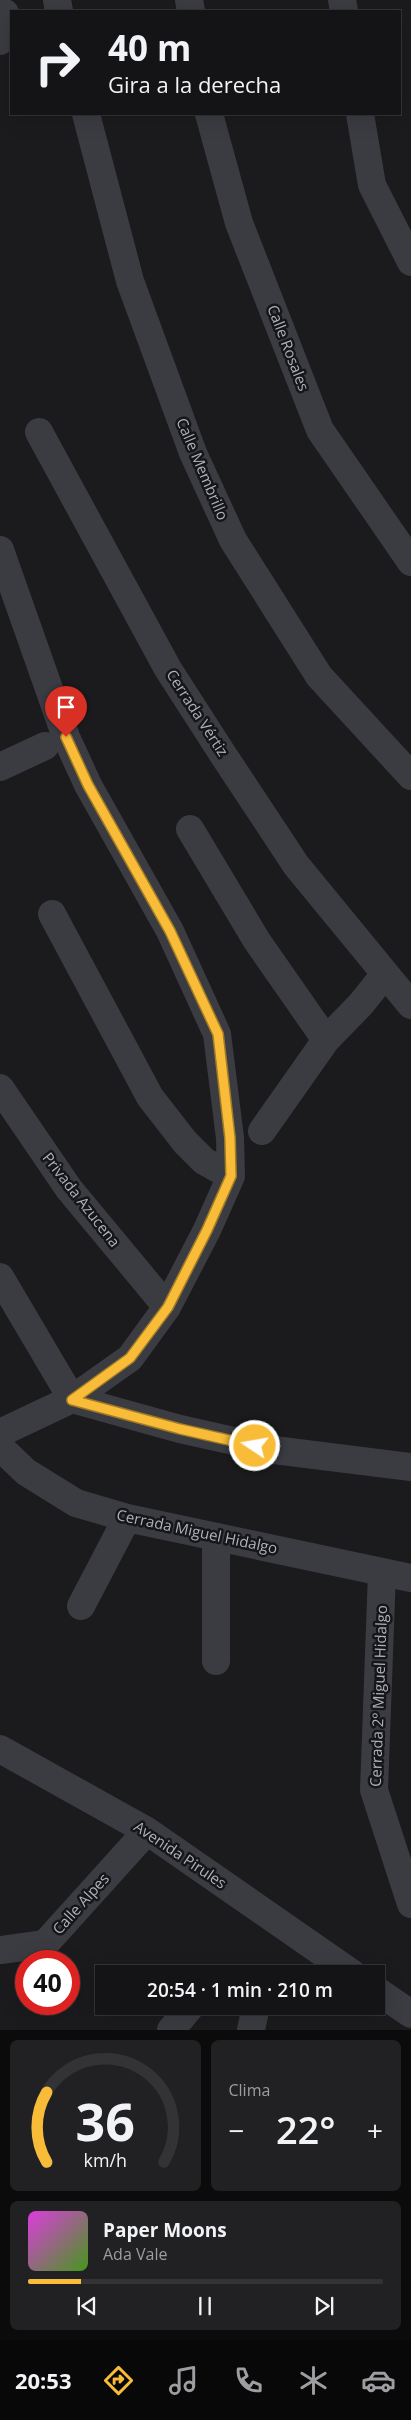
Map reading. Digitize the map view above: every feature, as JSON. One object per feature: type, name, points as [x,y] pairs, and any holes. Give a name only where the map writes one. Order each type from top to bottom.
[{"type":"street","points":[[0,41],[5,13]]},
{"type":"street","name":"Calle Membrillo","points":[[86,115],[130,281],[193,454],[233,540],[319,676],[411,776]]},
{"type":"street","name":"Calle Rosales","points":[[209,115],[239,223],[320,430],[411,562]]},
{"type":"street","points":[[360,115],[372,185],[411,262]]},
{"type":"street","name":"Cerrada Vértiz","points":[[39,432],[168,670],[296,865],[411,1005]]},
{"type":"street","points":[[0,550],[66,737],[88,785],[170,931],[218,1034],[230,1138],[231,1176],[207,1230],[168,1307],[130,1358],[72,1400],[0,1432]]},
{"type":"street","points":[[0,766],[45,746]]},
{"type":"street","points":[[190,828],[257,942],[326,1040]]},
{"type":"street","points":[[52,914],[150,1097],[191,1149],[204,1161],[231,1176]]},
{"type":"street","points":[[262,1131],[326,1040],[361,1004],[385,974]]},
{"type":"street","name":"Privada Azucena","points":[[0,1088],[69,1189],[168,1307]]},
{"type":"street","points":[[0,1277],[72,1400],[180,1429],[274,1450],[411,1467]]},
{"type":"street","name":"Cerrada Miguel Hidalgo","points":[[0,1446],[26,1472],[76,1503],[127,1518],[411,1578]]},
{"type":"street","points":[[81,1606],[127,1518]]},
{"type":"street","points":[[216,1537],[216,1662]]},
{"type":"street","name":"Cerrada 2º Miguel Hidalgo","points":[[382,1572],[374,1790],[400,1830],[411,1904]]},
{"type":"street","name":"Avenida Pirules","points":[[0,1749],[147,1831],[340,1965]]},
{"type":"street","name":"Calle Alpes","points":[[0,1950],[45,1944],[147,1831]]},
{"type":"street","points":[[385,1996],[411,2014]]},
{"type":"street","points":[[171,2030],[184,2015]]},
{"type":"street","points":[[250,2030],[254,2015]]},
{"type":"route","points":[[66,737],[88,785],[170,931],[218,1034],[230,1138],[231,1176],[207,1230],[168,1307],[130,1358],[105,1378],[72,1400],[180,1429],[255,1446]]}]
